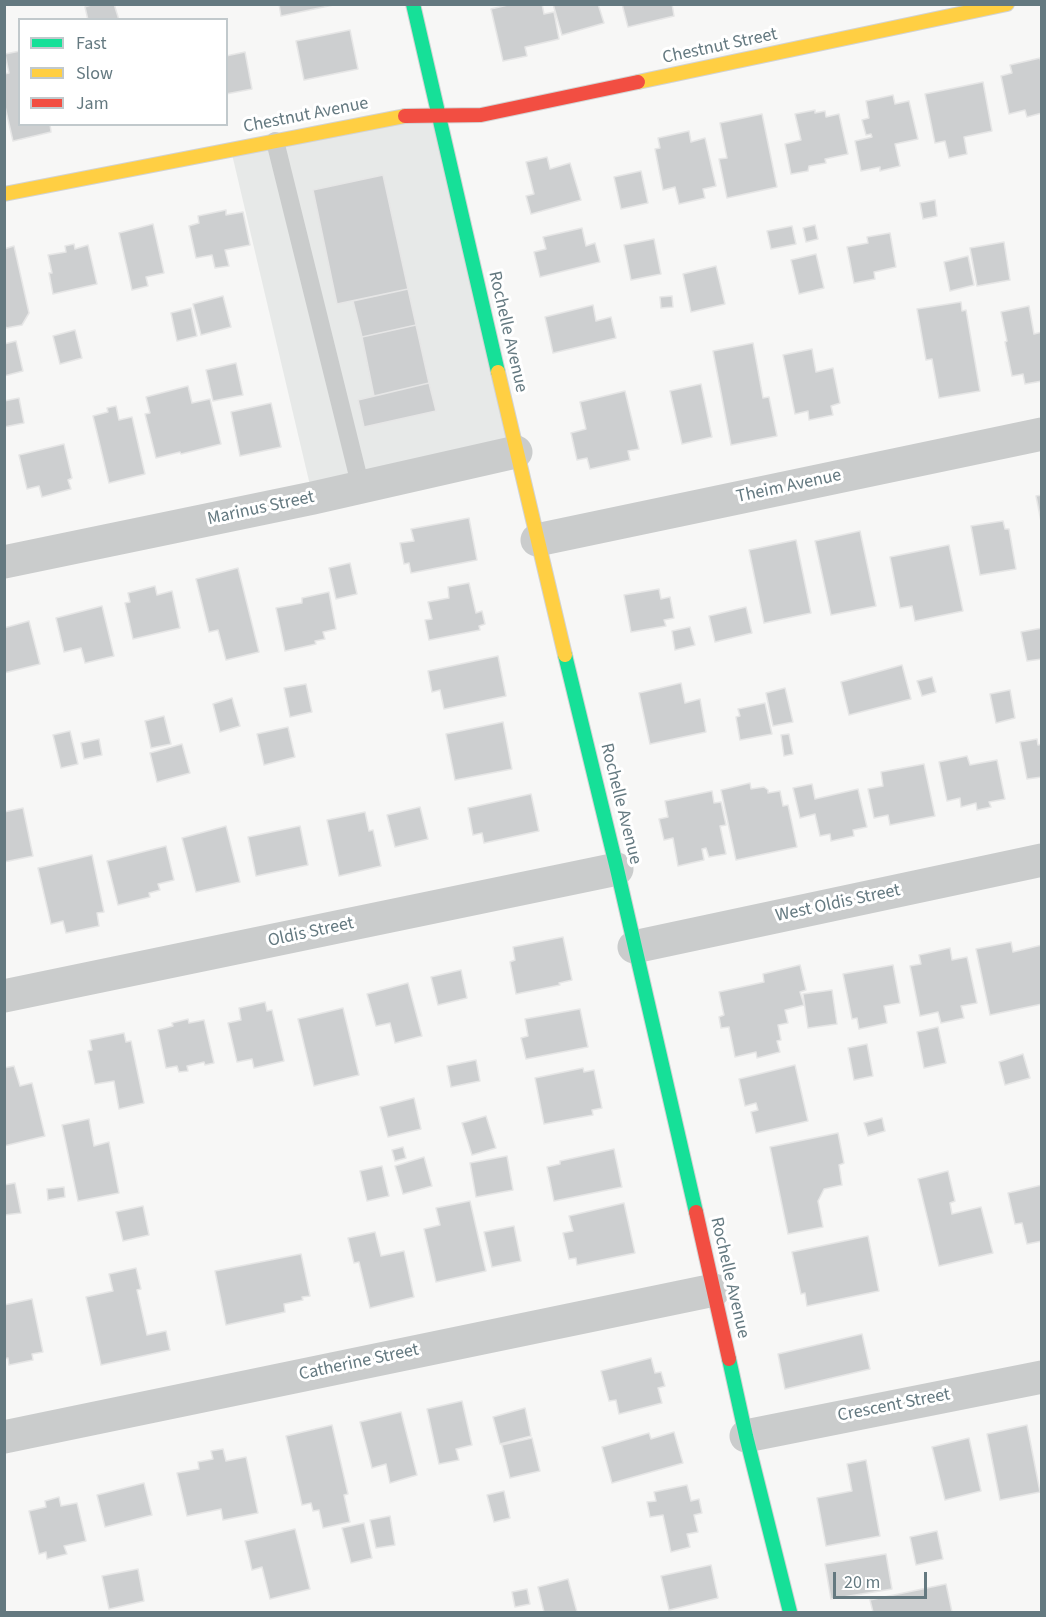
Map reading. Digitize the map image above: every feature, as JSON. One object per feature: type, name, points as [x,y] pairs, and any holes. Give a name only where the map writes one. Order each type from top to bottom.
[{"type":"street","name":"Rochelle Avenue","points":[[413,4],[516,452],[617,869],[746,1436],[790,1612]]},
{"type":"street","name":"Chestnut Street","points":[[439,115],[481,116],[1007,4]]},
{"type":"street","name":"Chestnut Avenue","points":[[4,194],[400,116],[439,115]]},
{"type":"street","name":"Theim Avenue","points":[[537,540],[1041,434]]},
{"type":"street","name":"Marinus Street","points":[[4,561],[360,488],[516,452]]},
{"type":"street","name":"West Oldis Street","points":[[634,947],[1041,860]]},
{"type":"street","name":"Oldis Street","points":[[4,996],[617,869]]},
{"type":"street","name":"Catherine Street","points":[[4,1437],[714,1290]]},
{"type":"street","name":"Crescent Street","points":[[746,1436],[1041,1377]]},
{"type":"lane","points":[[275,141],[360,488]]},
{"type":"shaded area","points":[[439,115],[516,452],[313,498],[231,150]]},
{"type":"building","points":[[94,4],[114,4],[118,18],[88,18],[85,7]]},
{"type":"building","points":[[279,4],[338,4],[281,16]]},
{"type":"building","points":[[512,4],[542,4],[544,14],[554,12],[559,39],[525,47],[527,56],[503,61],[491,9]]},
{"type":"building","points":[[553,4],[598,4],[604,23],[562,35]]},
{"type":"building","points":[[622,4],[672,4],[674,16],[628,27]]},
{"type":"building","points":[[350,30],[358,69],[304,80],[296,41]]},
{"type":"building","points":[[18,51],[18,126],[50,126],[51,132],[13,141],[4,102],[4,74],[9,73],[5,54]]},
{"type":"building","points":[[245,52],[252,89],[228,94],[228,56]]},
{"type":"building","points":[[1040,58],[1042,113],[1027,117],[1025,110],[1009,114],[1001,76],[1012,73],[1010,65]]},
{"type":"building","points":[[983,82],[992,131],[964,137],[967,154],[949,158],[945,141],[935,143],[925,94]]},
{"type":"building","points":[[893,95],[895,104],[909,101],[918,139],[895,144],[900,166],[880,171],[880,167],[861,171],[855,141],[872,137],[871,134],[866,135],[862,120],[869,118],[866,101]]},
{"type":"building","points":[[815,110],[815,113],[825,111],[826,117],[839,114],[848,154],[825,159],[826,163],[809,166],[808,171],[791,174],[785,144],[801,140],[795,114]]},
{"type":"building","points":[[762,114],[777,187],[727,198],[719,159],[727,158],[720,123]]},
{"type":"building","points":[[689,131],[691,142],[705,138],[716,186],[703,189],[705,198],[679,204],[675,187],[663,190],[655,149],[660,148],[658,138]]},
{"type":"building","points":[[547,157],[550,169],[570,163],[581,200],[531,214],[526,196],[534,194],[526,162]]},
{"type":"building","points":[[641,171],[648,203],[621,209],[614,177]]},
{"type":"building","points":[[383,175],[408,289],[337,304],[313,190]]},
{"type":"building","points":[[935,200],[937,216],[923,219],[920,203]]},
{"type":"building","points":[[226,210],[226,215],[243,212],[250,245],[225,250],[229,266],[215,268],[212,255],[196,258],[189,226],[199,223],[198,216]]},
{"type":"building","points":[[153,224],[164,273],[146,277],[148,286],[132,290],[119,233]]},
{"type":"building","points":[[815,225],[818,239],[806,242],[803,228]]},
{"type":"building","points":[[792,226],[796,244],[771,249],[767,231]]},
{"type":"building","points":[[582,228],[586,246],[595,243],[600,262],[540,277],[534,252],[546,249],[543,237]]},
{"type":"building","points":[[890,233],[896,267],[874,272],[875,279],[854,283],[847,247],[868,243],[867,237]]},
{"type":"building","points":[[654,239],[661,274],[631,280],[624,245]]},
{"type":"building","points":[[1004,242],[1010,280],[977,286],[970,248]]},
{"type":"building","points":[[74,244],[75,249],[88,245],[97,284],[53,294],[48,255],[66,252],[65,246]]},
{"type":"building","points":[[14,246],[29,313],[22,325],[6,328],[4,322],[4,249]]},
{"type":"building","points":[[816,254],[824,288],[799,294],[791,260]]},
{"type":"building","points":[[968,256],[974,285],[950,291],[944,262]]},
{"type":"building","points":[[716,266],[725,304],[691,312],[683,274]]},
{"type":"building","points":[[408,289],[416,325],[362,337],[353,301]]},
{"type":"building","points":[[223,296],[231,327],[201,335],[193,304]]},
{"type":"building","points":[[672,296],[673,307],[661,308],[660,297]]},
{"type":"building","points":[[961,302],[962,311],[966,310],[980,391],[939,398],[932,359],[926,360],[917,309]]},
{"type":"building","points":[[593,305],[596,321],[611,317],[616,338],[553,353],[545,317]]},
{"type":"building","points":[[1029,306],[1034,334],[1042,332],[1042,381],[1025,384],[1023,374],[1012,376],[1001,312]]},
{"type":"building","points":[[191,308],[197,336],[177,341],[171,313]]},
{"type":"building","points":[[416,325],[429,383],[374,396],[362,337]]},
{"type":"building","points":[[75,330],[82,358],[60,364],[53,336]]},
{"type":"building","points":[[16,341],[23,371],[4,376],[4,344]]},
{"type":"building","points":[[753,343],[763,398],[769,397],[777,436],[731,445],[713,351]]},
{"type":"building","points":[[812,349],[816,372],[833,368],[840,403],[831,406],[833,415],[809,420],[808,411],[795,414],[783,355]]},
{"type":"building","points":[[236,363],[243,395],[213,401],[206,370]]},
{"type":"building","points":[[429,383],[436,411],[364,427],[358,400]]},
{"type":"building","points":[[701,384],[712,437],[682,444],[670,391]]},
{"type":"building","points":[[188,386],[192,403],[210,399],[221,444],[156,458],[145,414],[150,413],[146,397]]},
{"type":"building","points":[[625,391],[639,449],[628,451],[630,460],[590,469],[587,458],[577,460],[571,433],[586,429],[580,402]]},
{"type":"building","points":[[19,398],[24,423],[4,427],[4,401]]},
{"type":"building","points":[[271,403],[281,447],[240,456],[231,412]]},
{"type":"building","points":[[116,406],[119,420],[132,417],[145,474],[109,483],[93,416],[108,412],[107,408]]},
{"type":"building","points":[[64,444],[72,478],[68,480],[71,489],[42,497],[39,486],[27,489],[19,455]]},
{"type":"building","points":[[1042,495],[1042,526],[1036,496]]},
{"type":"building","points":[[469,518],[477,560],[411,573],[409,563],[404,564],[400,543],[414,541],[411,529]]},
{"type":"building","points":[[1003,521],[1005,529],[1009,529],[1016,569],[980,575],[971,526]]},
{"type":"building","points":[[860,531],[876,606],[831,615],[815,541]]},
{"type":"building","points":[[796,540],[811,613],[764,623],[749,550]]},
{"type":"building","points":[[949,545],[963,611],[915,621],[912,606],[900,608],[890,557]]},
{"type":"building","points":[[350,563],[357,594],[336,599],[329,568]]},
{"type":"building","points":[[238,568],[259,652],[226,660],[218,630],[209,632],[196,579]]},
{"type":"building","points":[[469,583],[476,613],[482,611],[485,624],[479,626],[480,630],[429,640],[425,620],[432,619],[428,602],[449,598],[448,587]]},
{"type":"building","points":[[155,586],[157,595],[172,591],[180,628],[133,639],[125,603],[130,602],[128,593]]},
{"type":"building","points":[[659,589],[661,599],[670,597],[674,618],[664,620],[666,626],[631,632],[624,595]]},
{"type":"building","points":[[329,592],[336,629],[323,632],[325,639],[315,641],[316,644],[285,651],[276,608],[302,603],[302,598]]},
{"type":"building","points":[[102,606],[114,656],[85,663],[81,648],[64,652],[56,618]]},
{"type":"building","points":[[746,607],[752,633],[715,642],[709,616]]},
{"type":"building","points":[[29,621],[40,664],[4,673],[4,628]]},
{"type":"building","points":[[690,627],[695,645],[675,650],[672,631]]},
{"type":"building","points":[[1042,628],[1042,659],[1027,661],[1021,632]]},
{"type":"building","points":[[498,656],[506,696],[444,709],[440,690],[432,692],[428,671]]},
{"type":"building","points":[[902,665],[911,699],[849,715],[841,682]]},
{"type":"building","points":[[932,677],[936,692],[922,696],[917,681]]},
{"type":"building","points":[[681,683],[685,703],[700,699],[706,732],[650,744],[639,693]]},
{"type":"building","points":[[306,684],[312,712],[290,717],[284,688]]},
{"type":"building","points":[[785,688],[793,722],[773,726],[766,693]]},
{"type":"building","points":[[1010,690],[1015,718],[996,723],[990,694]]},
{"type":"building","points":[[232,698],[240,726],[220,732],[213,704]]},
{"type":"building","points":[[765,703],[772,734],[740,740],[736,717],[740,716],[738,709]]},
{"type":"building","points":[[164,716],[171,744],[151,748],[145,721]]},
{"type":"building","points":[[503,722],[512,769],[455,780],[446,734]]},
{"type":"building","points":[[288,727],[295,757],[264,765],[257,734]]},
{"type":"building","points":[[70,731],[78,764],[61,768],[53,735]]},
{"type":"building","points":[[789,734],[793,754],[784,756],[781,735]]},
{"type":"building","points":[[99,739],[102,755],[84,759],[81,743]]},
{"type":"building","points":[[1037,739],[1038,745],[1042,744],[1042,777],[1027,779],[1020,742]]},
{"type":"building","points":[[182,744],[190,773],[157,782],[150,753]]},
{"type":"building","points":[[967,756],[970,765],[997,760],[1005,799],[989,802],[991,807],[977,810],[976,803],[961,807],[960,798],[947,801],[939,762]]},
{"type":"building","points":[[924,764],[935,816],[890,825],[888,815],[874,818],[868,789],[883,786],[881,772]]},
{"type":"building","points":[[750,783],[751,789],[764,787],[768,793],[780,791],[783,806],[788,805],[797,847],[736,860],[721,790]]},
{"type":"building","points":[[812,784],[815,799],[858,789],[867,827],[853,830],[854,836],[831,841],[830,834],[820,836],[815,814],[800,818],[793,788]]},
{"type":"building","points":[[712,791],[714,803],[721,802],[726,825],[720,826],[726,854],[709,857],[706,848],[702,849],[704,860],[678,866],[673,838],[664,840],[659,819],[668,817],[665,801]]},
{"type":"building","points":[[531,794],[539,831],[484,843],[482,833],[473,835],[468,808]]},
{"type":"building","points":[[420,807],[428,839],[395,847],[387,815]]},
{"type":"building","points":[[23,808],[33,856],[4,862],[4,812]]},
{"type":"building","points":[[365,812],[369,831],[373,830],[381,866],[339,876],[327,820]]},
{"type":"building","points":[[226,826],[240,882],[196,892],[182,838]]},
{"type":"building","points":[[300,826],[308,865],[256,876],[248,837]]},
{"type":"building","points":[[166,846],[174,880],[158,884],[160,890],[149,893],[150,897],[118,905],[107,861]]},
{"type":"building","points":[[92,855],[104,912],[97,913],[99,926],[66,933],[63,921],[51,924],[38,868]]},
{"type":"building","points":[[563,937],[572,980],[559,983],[560,985],[516,994],[510,962],[515,960],[513,947]]},
{"type":"building","points":[[1011,942],[1013,952],[1042,945],[1042,1004],[990,1015],[976,949]]},
{"type":"building","points":[[950,948],[952,960],[967,957],[977,1003],[961,1006],[964,1018],[941,1023],[938,1012],[920,1016],[910,966],[921,964],[919,955]]},
{"type":"building","points":[[800,965],[806,990],[800,992],[804,1005],[785,1010],[788,1023],[778,1025],[781,1040],[777,1041],[780,1052],[757,1058],[756,1052],[735,1057],[729,1027],[721,1028],[719,1017],[724,1015],[719,992],[764,982],[763,974]]},
{"type":"building","points":[[893,965],[900,1003],[884,1006],[887,1023],[859,1029],[857,1018],[852,1019],[843,974]]},
{"type":"building","points":[[461,970],[467,998],[438,1005],[431,977]]},
{"type":"building","points":[[408,983],[422,1036],[395,1043],[390,1023],[376,1026],[367,994]]},
{"type":"building","points":[[832,990],[837,1024],[808,1028],[803,994]]},
{"type":"building","points":[[265,1002],[267,1011],[272,1010],[284,1061],[254,1068],[252,1059],[237,1062],[228,1023],[241,1020],[239,1008]]},
{"type":"building","points":[[343,1008],[359,1075],[314,1086],[298,1019]]},
{"type":"building","points":[[580,1009],[588,1047],[526,1059],[521,1038],[528,1036],[525,1019]]},
{"type":"building","points":[[188,1019],[189,1023],[204,1020],[214,1063],[205,1065],[204,1062],[187,1066],[188,1071],[179,1072],[177,1066],[166,1068],[158,1030]]},
{"type":"building","points":[[938,1027],[946,1063],[924,1068],[917,1032]]},
{"type":"building","points":[[124,1033],[126,1042],[131,1041],[144,1103],[119,1109],[114,1081],[95,1084],[88,1051],[92,1050],[90,1040]]},
{"type":"building","points":[[867,1044],[873,1076],[854,1080],[848,1048]]},
{"type":"building","points":[[1023,1054],[1030,1078],[1005,1085],[999,1062]]},
{"type":"building","points":[[476,1060],[480,1081],[451,1087],[447,1066]]},
{"type":"building","points":[[795,1065],[808,1121],[756,1133],[751,1112],[758,1110],[756,1103],[745,1106],[739,1079]]},
{"type":"building","points":[[14,1066],[20,1086],[32,1083],[45,1136],[4,1146],[4,1068]]},
{"type":"building","points":[[583,1068],[584,1072],[594,1070],[602,1108],[592,1110],[593,1115],[544,1124],[535,1078]]},
{"type":"building","points":[[414,1098],[421,1129],[388,1137],[380,1107]]},
{"type":"building","points":[[486,1116],[496,1148],[472,1155],[462,1123]]},
{"type":"building","points":[[882,1118],[885,1131],[868,1136],[864,1123]]},
{"type":"building","points":[[89,1119],[94,1146],[109,1142],[119,1193],[78,1201],[62,1125]]},
{"type":"building","points":[[838,1133],[844,1163],[839,1165],[842,1185],[824,1189],[818,1201],[823,1227],[788,1234],[770,1147]]},
{"type":"building","points":[[403,1147],[406,1158],[395,1161],[392,1150]]},
{"type":"building","points":[[614,1149],[622,1187],[554,1201],[547,1167],[560,1164],[560,1161]]},
{"type":"building","points":[[507,1156],[513,1190],[476,1197],[470,1163]]},
{"type":"building","points":[[424,1157],[432,1186],[403,1194],[395,1166]]},
{"type":"building","points":[[382,1166],[389,1196],[367,1201],[360,1171]]},
{"type":"building","points":[[948,1171],[955,1201],[950,1203],[952,1214],[981,1207],[993,1253],[939,1266],[918,1179]]},
{"type":"building","points":[[15,1183],[21,1213],[4,1215],[4,1185]]},
{"type":"building","points":[[1042,1185],[1042,1241],[1027,1244],[1022,1223],[1015,1224],[1008,1193]]},
{"type":"building","points":[[64,1187],[65,1197],[48,1200],[47,1189]]},
{"type":"building","points":[[470,1201],[486,1271],[436,1282],[424,1229],[440,1225],[436,1208]]},
{"type":"building","points":[[624,1203],[635,1253],[577,1265],[576,1258],[569,1259],[563,1233],[573,1231],[569,1216]]},
{"type":"building","points":[[143,1206],[149,1235],[123,1241],[116,1212]]},
{"type":"building","points":[[514,1226],[521,1261],[492,1267],[484,1232]]},
{"type":"building","points":[[375,1232],[381,1256],[404,1251],[414,1297],[370,1308],[359,1262],[354,1263],[348,1238]]},
{"type":"building","points":[[868,1236],[879,1291],[807,1306],[805,1293],[801,1294],[792,1252]]},
{"type":"building","points":[[301,1254],[310,1296],[284,1304],[285,1312],[226,1325],[215,1271]]},
{"type":"building","points":[[136,1268],[141,1289],[137,1290],[147,1335],[166,1331],[170,1350],[101,1365],[86,1297],[113,1291],[109,1274]]},
{"type":"building","points":[[32,1299],[43,1352],[32,1354],[33,1360],[9,1365],[8,1358],[4,1359],[4,1305]]},
{"type":"building","points":[[862,1334],[870,1369],[785,1389],[778,1354]]},
{"type":"building","points":[[651,1358],[655,1373],[661,1372],[665,1386],[658,1388],[662,1403],[619,1414],[616,1400],[609,1401],[601,1371]]},
{"type":"building","points":[[462,1401],[472,1445],[456,1449],[459,1460],[439,1464],[427,1409]]},
{"type":"building","points":[[525,1408],[531,1436],[500,1444],[493,1417]]},
{"type":"building","points":[[401,1412],[417,1475],[390,1483],[386,1464],[372,1468],[360,1422]]},
{"type":"building","points":[[332,1425],[348,1494],[344,1495],[350,1522],[323,1528],[319,1510],[313,1511],[311,1503],[302,1505],[286,1436]]},
{"type":"building","points":[[1027,1425],[1040,1492],[1000,1500],[987,1434]]},
{"type":"building","points":[[674,1432],[683,1463],[612,1483],[602,1447],[649,1433],[651,1439]]},
{"type":"building","points":[[532,1438],[540,1471],[510,1478],[502,1445]]},
{"type":"building","points":[[969,1438],[981,1491],[945,1500],[932,1447]]},
{"type":"building","points":[[223,1449],[226,1461],[246,1457],[258,1513],[223,1520],[221,1509],[187,1516],[177,1473],[199,1469],[198,1462],[213,1459],[211,1451]]},
{"type":"building","points":[[866,1460],[880,1536],[826,1546],[817,1498],[852,1491],[847,1464]]},
{"type":"building","points":[[144,1483],[152,1515],[105,1527],[97,1495]]},
{"type":"building","points":[[687,1485],[691,1501],[699,1499],[702,1513],[694,1515],[698,1532],[687,1534],[690,1547],[671,1552],[663,1515],[650,1517],[647,1502],[656,1501],[654,1492]]},
{"type":"building","points":[[504,1491],[510,1518],[494,1522],[487,1495]]},
{"type":"building","points":[[59,1497],[61,1506],[77,1503],[86,1541],[64,1546],[67,1554],[47,1559],[46,1552],[39,1554],[29,1511],[46,1507],[45,1501]]},
{"type":"building","points":[[390,1516],[395,1545],[376,1548],[370,1520]]},
{"type":"building","points":[[364,1523],[372,1558],[351,1563],[342,1528]]},
{"type":"building","points":[[295,1529],[310,1589],[270,1599],[262,1567],[252,1570],[245,1541]]},
{"type":"building","points":[[937,1531],[943,1559],[916,1565],[910,1537]]},
{"type":"building","points":[[886,1554],[892,1589],[831,1599],[825,1564]]},
{"type":"building","points":[[711,1565],[718,1598],[669,1610],[661,1576]]},
{"type":"building","points":[[138,1569],[144,1601],[109,1609],[102,1576]]},
{"type":"building","points":[[568,1579],[577,1612],[544,1612],[538,1587]]},
{"type":"building","points":[[946,1584],[952,1612],[873,1612],[870,1600]]},
{"type":"building","points":[[527,1589],[530,1604],[515,1607],[512,1592]]},
{"type":"traffic: fast","points":[[413,4],[498,372]]},
{"type":"traffic: fast","points":[[565,655],[696,1212]]},
{"type":"traffic: fast","points":[[729,1359],[790,1612]]},
{"type":"traffic: slow","points":[[638,82],[1007,4]]},
{"type":"traffic: slow","points":[[4,194],[405,116]]},
{"type":"traffic: slow","points":[[498,372],[565,655]]},
{"type":"traffic: jam","points":[[405,116],[481,115],[638,82]]},
{"type":"traffic: jam","points":[[696,1212],[729,1359]]}]
